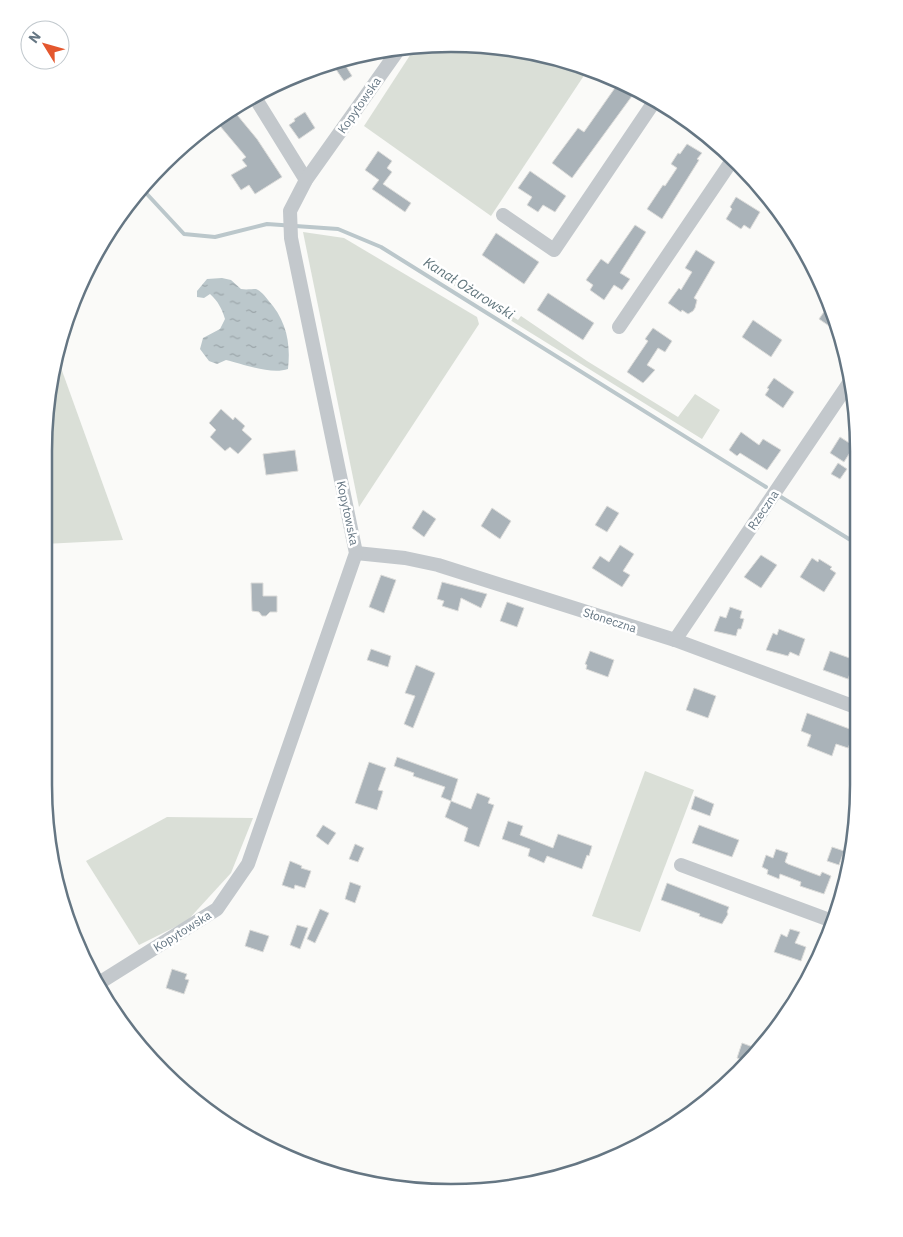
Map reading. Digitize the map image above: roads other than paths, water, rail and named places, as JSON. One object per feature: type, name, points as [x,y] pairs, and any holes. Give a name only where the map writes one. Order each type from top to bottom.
[{"type":"street","name":"Kopytowska","points":[[103,980],[217,909],[248,864],[356,553],[291,226],[290,211],[306,180],[393,57]]},
{"type":"street","points":[[258,103],[306,180]]},
{"type":"street","points":[[503,215],[554,250],[651,106]]},
{"type":"street","points":[[619,327],[729,165]]},
{"type":"street","name":"Rzeczna","points":[[675,640],[845,388]]},
{"type":"street","name":"Słoneczna","points":[[356,553],[406,558],[438,565],[675,640],[850,705]]},
{"type":"street","points":[[681,865],[827,919]]},
{"type":"water","points":[[222,278],[231,280],[241,289],[258,290],[274,308],[286,332],[289,350],[288,369],[265,370],[226,360],[217,364],[209,361],[200,349],[203,338],[220,329],[225,319],[219,305],[210,294],[204,298],[197,297],[197,291],[207,279]]},
{"type":"waterway","name":"Kanał Ożarowski","points":[[147,194],[184,234],[215,237],[267,224],[338,229],[381,247],[766,487]]},
{"type":"waterway","name":"Kanał Ożarowski","points":[[781,497],[850,540]]}]
